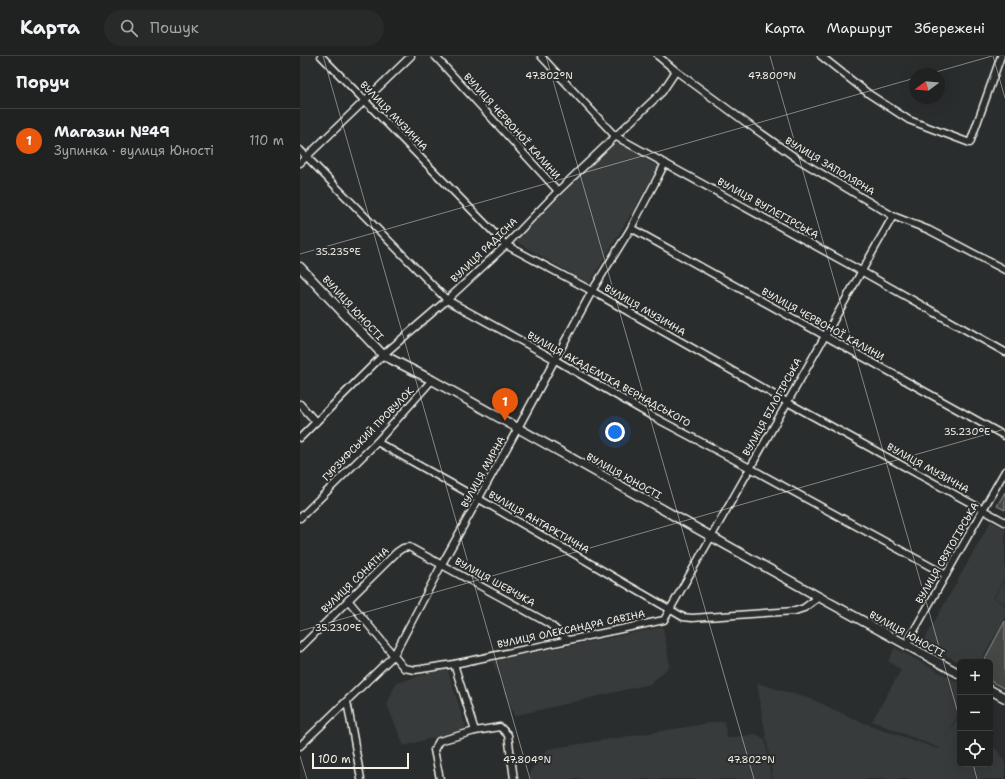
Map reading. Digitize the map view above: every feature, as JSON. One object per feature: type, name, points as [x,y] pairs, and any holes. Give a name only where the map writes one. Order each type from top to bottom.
[{"type":"street","name":"ВУЛИЦЯ МУЗИЧНА","points":[[321,56],[506,245],[592,291],[787,402],[1005,522]]},
{"type":"street","points":[[300,163],[411,56]]},
{"type":"street","name":"ВУЛИЦЯ ЧЕРВОНОЇ КАЛИНИ","points":[[435,56],[558,191]]},
{"type":"street","name":"ВУЛИЦЯ ВУГЛЕГІРСЬКА","points":[[541,56],[615,136],[1005,352]]},
{"type":"street","name":"ВУЛИЦЯ ЗАПОЛЯРНА","points":[[658,56],[676,71],[781,148],[893,216],[929,230],[1005,270]]},
{"type":"street","points":[[821,56],[869,94],[909,120],[970,143],[1001,56]]},
{"type":"street","name":"ВУЛИЦЯ РАДІСНА","points":[[300,438],[383,355],[447,300],[506,245],[558,191],[662,92],[676,71]]},
{"type":"street","name":"ВУЛИЦЯ АКАДЕМІКА ВЕРНАДСЬКОГО","points":[[300,150],[447,300],[554,359],[650,415],[750,468],[946,576]]},
{"type":"street","name":"ВУЛИЦЯ МИРНА","points":[[300,746],[394,655],[554,359],[592,291],[631,228],[664,163]]},
{"type":"street","name":"ВУЛИЦЯ БІЛОГІРСЬКА","points":[[671,609],[893,216]]},
{"type":"street","name":"ВУЛИЦЯ ЧЕРВОНОЇ КАЛИНИ","points":[[631,228],[1005,436]]},
{"type":"street","name":"ВУЛИЦЯ ЮНОСТІ","points":[[300,267],[383,355],[432,380],[819,597],[957,672]]},
{"type":"street","name":"ГУРЗУФСЬКИЙ ПРОВУЛОК","points":[[300,518],[377,442],[432,380]]},
{"type":"street","points":[[300,404],[316,422]]},
{"type":"street","name":"ВУЛИЦЯ АНТАРКТИЧНА","points":[[377,442],[671,609]]},
{"type":"street","name":"ВУЛИЦЯ СВЯТОГІРСЬКА","points":[[906,645],[1005,471]]},
{"type":"street","name":"ВУЛИЦЯ ШЕВЧУКА","points":[[409,547],[548,623],[568,640]]},
{"type":"street","name":"ВУЛИЦЯ СОНАТНА","points":[[300,648],[397,552],[403,548],[409,547]]},
{"type":"street","points":[[671,609],[683,617],[692,618],[795,611],[804,608],[819,597]]},
{"type":"street","name":"ВУЛИЦЯ ОЛЕКСАНДРА САВІНА","points":[[348,600],[404,668],[415,670],[454,664],[664,620],[671,609]]},
{"type":"street","points":[[454,664],[474,731]]},
{"type":"street","points":[[993,692],[1005,698]]},
{"type":"street","points":[[347,701],[361,779]]},
{"type":"street","points":[[440,779],[434,750],[439,741],[474,731],[500,727],[508,735],[514,779]]},
{"type":"shaded area","points":[[614,141],[659,167],[589,284],[515,241]]},
{"type":"shaded area","points":[[1005,492],[1005,510],[997,506]]},
{"type":"shaded area","points":[[991,521],[1005,529],[1005,577],[993,598],[1005,605],[1005,618],[982,659],[957,659],[957,661],[923,642]]},
{"type":"shaded area","points":[[1005,579],[1005,604],[994,598]]},
{"type":"shaded area","points":[[1005,621],[1005,689],[993,683],[993,659],[985,659]]},
{"type":"shaded area","points":[[663,627],[670,666],[650,684],[514,716],[493,661]]},
{"type":"shaded area","points":[[895,648],[957,681],[957,717],[944,739],[957,719],[957,767],[993,767],[993,747],[997,750],[1005,763],[1005,779],[773,779],[757,683],[814,700],[856,720],[938,749],[939,748],[872,721],[901,670],[888,661]]},
{"type":"shaded area","points":[[447,668],[466,728],[404,746],[387,705],[396,683]]},
{"type":"shaded area","points":[[724,721],[727,738],[756,734],[765,739],[771,779],[530,779],[530,771],[548,749]]},
{"type":"place","name":"Магазин №49","points":[[505,421]]}]
